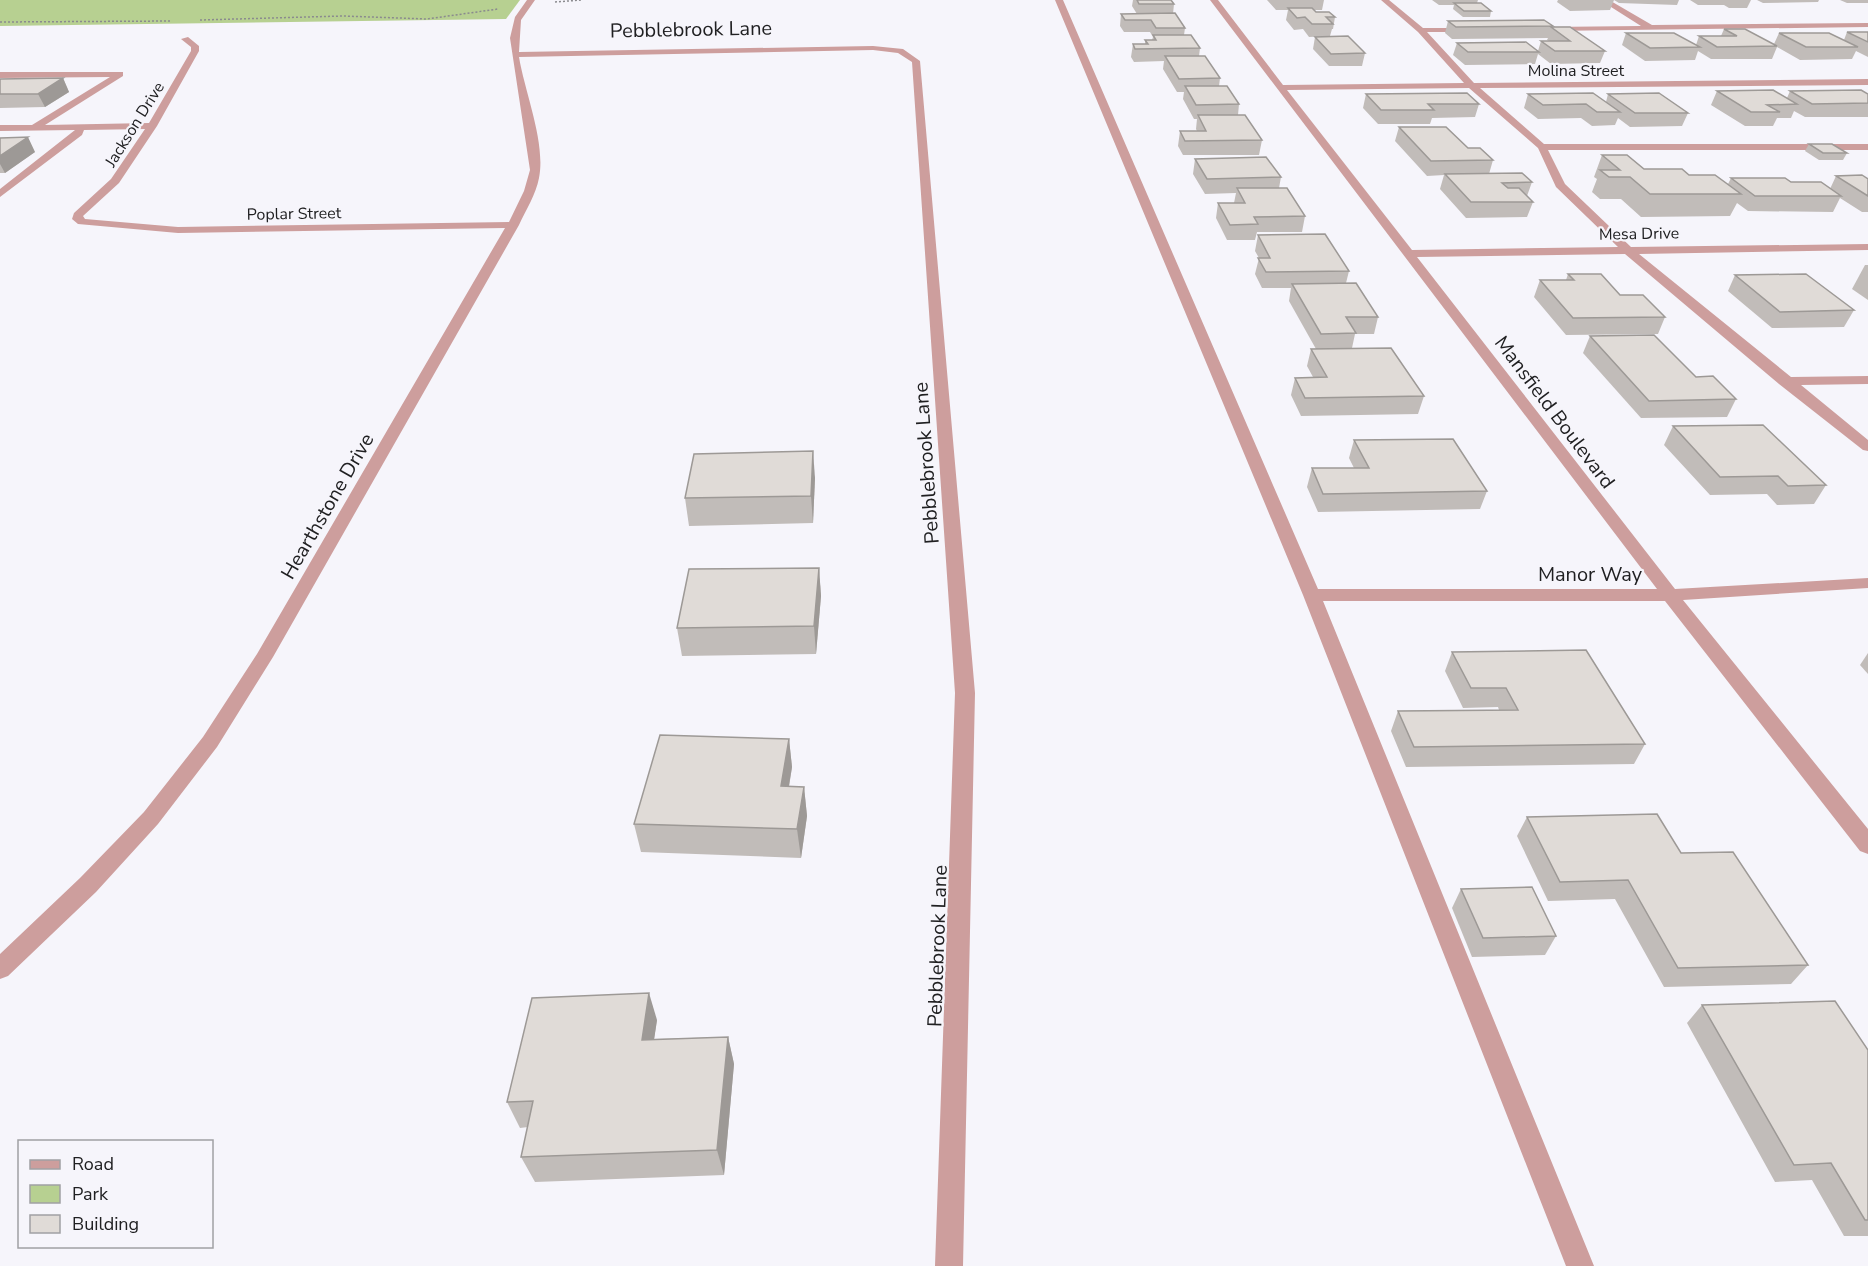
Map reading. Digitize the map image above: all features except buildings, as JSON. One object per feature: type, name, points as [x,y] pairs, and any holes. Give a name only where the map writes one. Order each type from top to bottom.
[{"type":"street","name":"Hearthstone Drive","points":[[0,969],[88,885],[151,818],[210,742],[264,657],[513,225],[530,191],[535,172],[534,151],[516,55],[516,22],[531,0]]},
{"type":"street","points":[[1059,0],[1312,595],[1580,1266]]},
{"type":"street","name":"Mansfield Boulevard","points":[[1215,0],[1284,87],[1670,595],[1868,845]]},
{"type":"street","points":[[1386,0],[1421,30],[1471,85],[1542,147],[1560,186],[1626,249],[1784,381],[1868,447]]},
{"type":"street","points":[[1604,0],[1652,29]]},
{"type":"street","points":[[1540,29],[1868,26]]},
{"type":"street","points":[[1421,30],[1480,30]]},
{"type":"street","name":"Jackson Drive","points":[[77,219],[78,215],[115,181],[152,126],[195,51],[195,46],[185,39]]},
{"type":"street","name":"Pebblebrook Lane","points":[[516,55],[568,52],[873,48],[900,51],[916,60],[965,693],[949,1266]]},
{"type":"street","points":[[0,75],[120,74],[35,127]]},
{"type":"street","name":"Molina Street","points":[[1284,87],[1868,82]]},
{"type":"street","points":[[0,128],[152,126]]},
{"type":"street","points":[[0,194],[79,133],[80,127]]},
{"type":"street","points":[[1542,147],[1868,147]]},
{"type":"street","name":"Poplar Street","points":[[77,219],[82,222],[134,228],[178,230],[513,225]]},
{"type":"street","name":"Mesa Drive","points":[[1410,254],[1868,247]]},
{"type":"street","points":[[1784,381],[1868,380]]},
{"type":"street","name":"Manor Way","points":[[1312,595],[1670,595],[1868,584]]},
{"type":"path","points":[[554,2],[582,0]]},
{"type":"path","points":[[191,20],[343,16],[427,19],[507,7]]},
{"type":"path","points":[[0,22],[181,20]]},
{"type":"green space","points":[[0,0],[520,0],[506,19],[0,26]]}]
